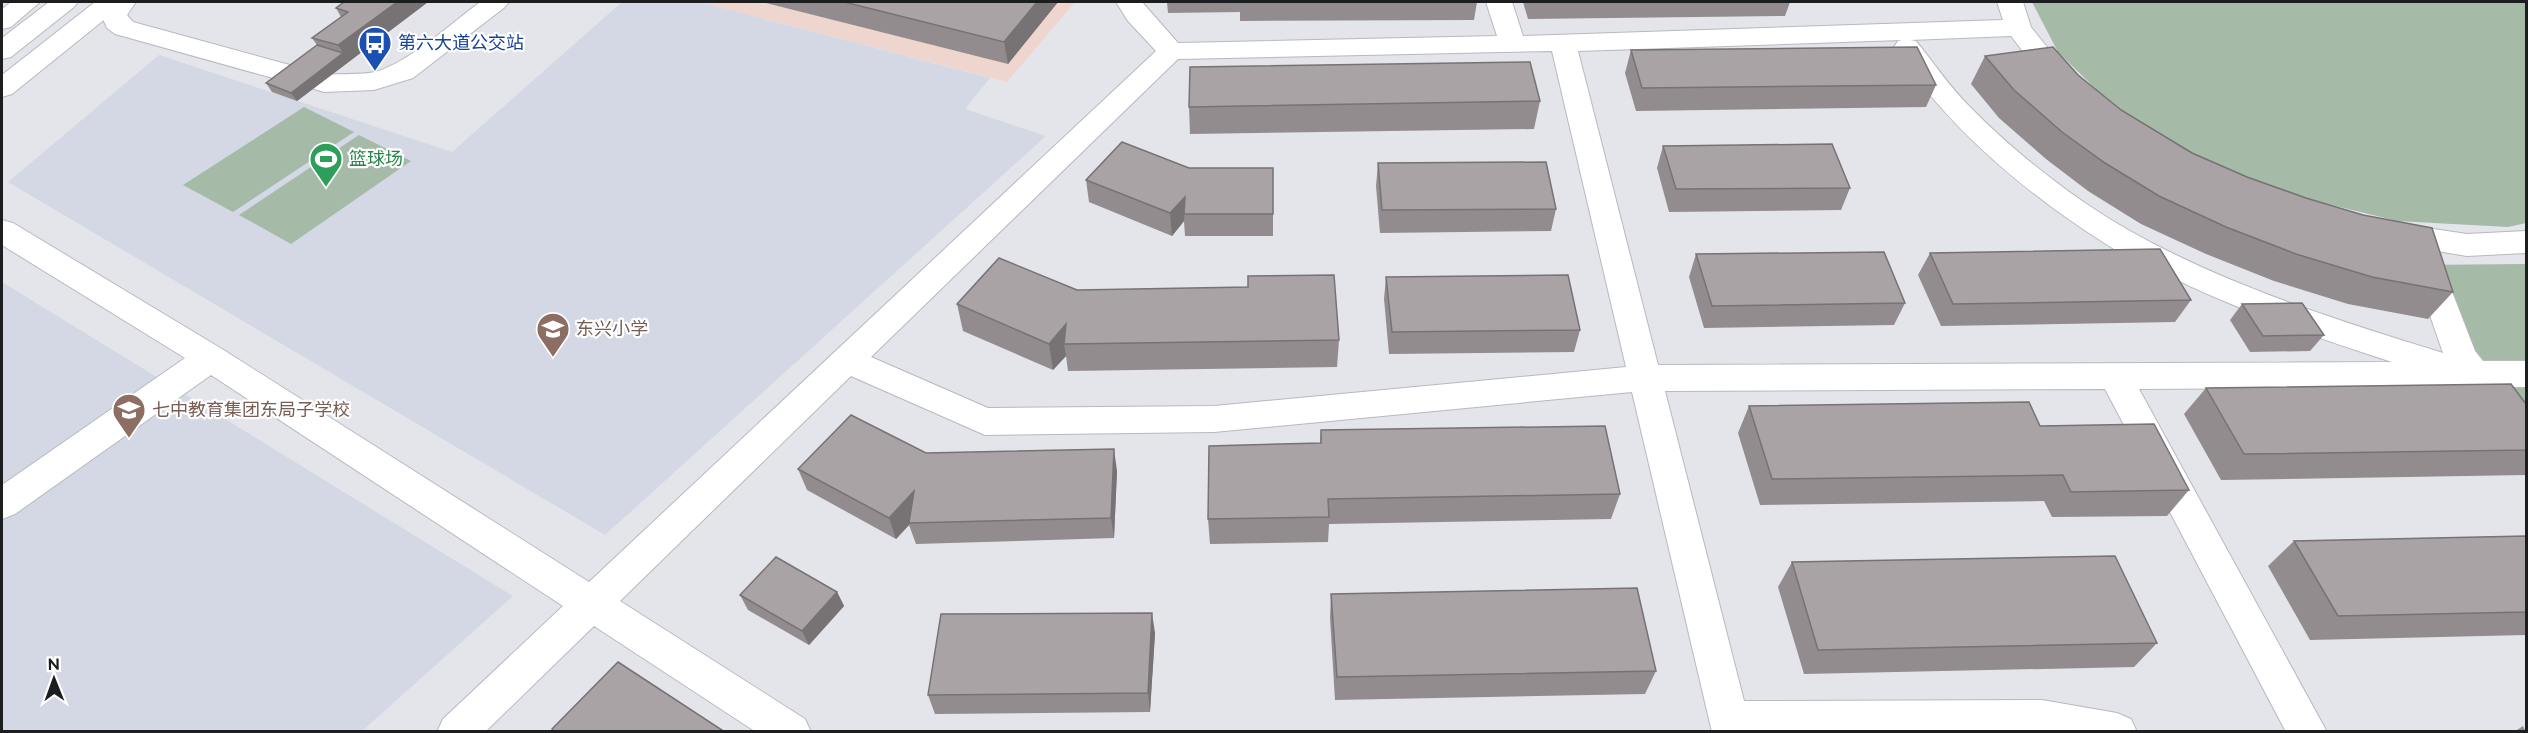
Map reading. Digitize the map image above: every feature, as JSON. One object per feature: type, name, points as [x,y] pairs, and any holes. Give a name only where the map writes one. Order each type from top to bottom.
[{"type":"main road","points":[[2,21],[27,2]]},
{"type":"main road","points":[[2,51],[65,2]]},
{"type":"main road","points":[[2,88],[111,2]]},
{"type":"main road","points":[[123,2],[114,15],[116,22],[124,28],[287,73]]},
{"type":"main road","points":[[324,83],[374,81],[404,72],[496,2]]},
{"type":"main road","points":[[1129,2],[1137,15],[1171,51]]},
{"type":"main road","points":[[1499,2],[1512,44]]},
{"type":"main road","points":[[457,732],[1171,51],[1563,43],[1895,32],[2014,15],[2064,85],[2082,99]]},
{"type":"main road","points":[[1895,32],[1960,114],[2035,181],[2118,238],[2228,292],[2346,335],[2476,375]]},
{"type":"main road","points":[[1563,43],[1731,726],[2042,719],[2117,732]]},
{"type":"main road","points":[[2363,229],[2467,245],[2526,242]]},
{"type":"main road","points":[[2,231],[210,358],[593,602],[791,732]]},
{"type":"main road","points":[[2417,237],[2461,356],[2526,443]]},
{"type":"main road","points":[[2,504],[210,358]]},
{"type":"main road","points":[[847,360],[985,422],[1214,419],[1645,378],[2526,374]]},
{"type":"main road","points":[[2115,376],[2307,732]]},
{"type":"shaded area","name":"东兴小学","points":[[622,2],[699,2],[990,78],[965,109],[1046,136],[605,535],[8,182],[159,55],[452,152]]},
{"type":"shaded area","points":[[699,2],[1075,2],[1007,82]]},
{"type":"shaded area","name":"七中教育集团东局子学校","points":[[2,282],[513,596],[362,731],[2,731]]},
{"type":"green space","points":[[2032,2],[2526,2],[2526,223],[2508,227],[2397,221],[2279,192],[2186,151],[2110,103],[2058,52]]},
{"type":"green space","name":"篮球场","points":[[304,107],[354,132],[233,212],[183,185]]},
{"type":"green space","name":"篮球场","points":[[359,135],[411,161],[291,244],[239,215]]},
{"type":"green space","points":[[2526,264],[2526,432],[2418,265]]},
{"type":"building","points":[[344,2],[397,2],[338,45],[312,38],[348,12],[336,8]]},
{"type":"building","points":[[844,2],[1037,2],[1004,42]]},
{"type":"building","points":[[317,45],[343,53],[291,93],[266,83]]},
{"type":"building","points":[[1917,47],[1936,85],[1642,88],[1631,50]]},
{"type":"building","points":[[2053,47],[2078,75],[2121,110],[2192,153],[2247,177],[2306,198],[2363,215],[2432,228],[2453,292],[2372,277],[2296,254],[2226,227],[2159,196],[2105,163],[2062,132],[2014,90],[1985,56]]},
{"type":"building","points":[[1530,62],[1540,101],[1189,107],[1190,67]]},
{"type":"building","points":[[1122,142],[1189,168],[1273,168],[1273,214],[1184,214],[1185,197],[1170,213],[1086,180]]},
{"type":"building","points":[[1832,144],[1850,188],[1676,189],[1663,146]]},
{"type":"building","points":[[1546,162],[1556,209],[1382,210],[1378,163]]},
{"type":"building","points":[[2160,249],[2191,300],[1953,304],[1930,253]]},
{"type":"building","points":[[1884,252],[1905,303],[1712,306],[1696,254]]},
{"type":"building","points":[[999,258],[1077,290],[1248,287],[1248,276],[1334,275],[1339,340],[1064,344],[1066,324],[1049,344],[957,304]]},
{"type":"building","points":[[1568,275],[1580,330],[1392,332],[1386,277]]},
{"type":"building","points":[[2302,303],[2324,335],[2263,336],[2242,304]]},
{"type":"building","points":[[2511,384],[2526,404],[2526,450],[2244,454],[2206,388]]},
{"type":"building","points":[[2029,402],[2040,426],[2154,424],[2189,490],[2071,492],[2063,475],[1772,479],[1749,406]]},
{"type":"building","points":[[851,415],[926,453],[1114,449],[1111,518],[909,523],[914,491],[889,518],[798,469]]},
{"type":"building","points":[[1605,426],[1620,494],[1328,499],[1329,517],[1208,519],[1209,446],[1321,443],[1321,430]]},
{"type":"building","points":[[2526,536],[2526,612],[2338,616],[2294,541]]},
{"type":"building","points":[[2115,556],[2157,643],[1818,650],[1792,562]]},
{"type":"building","points":[[776,557],[837,592],[802,631],[740,595]]},
{"type":"building","points":[[1637,588],[1656,671],[1337,677],[1331,594]]},
{"type":"building","points":[[1152,613],[1148,693],[928,695],[941,614]]},
{"type":"building","points":[[618,662],[725,732],[555,732],[552,729]]},
{"type":"place","name":"第六大道公交站","points":[[375,72]]},
{"type":"place","name":"篮球场","points":[[326,188]]},
{"type":"place","name":"东兴小学","points":[[553,358]]},
{"type":"place","name":"七中教育集团东局子学校","points":[[129,439]]}]
